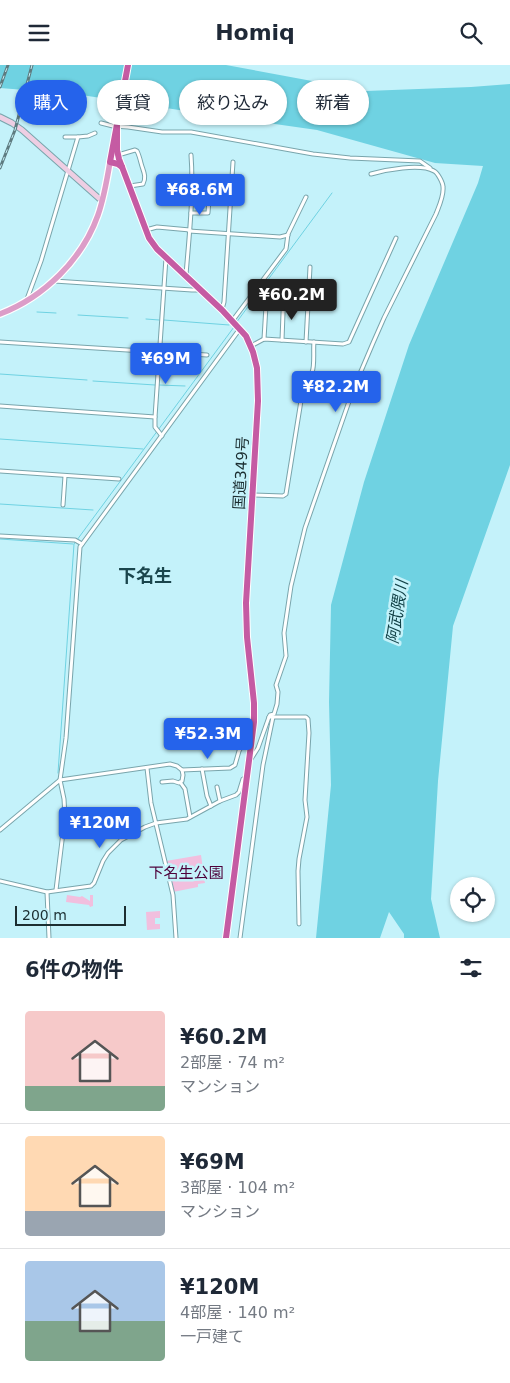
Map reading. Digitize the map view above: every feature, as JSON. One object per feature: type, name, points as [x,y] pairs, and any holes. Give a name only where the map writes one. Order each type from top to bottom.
[{"type":"highway","points":[[122,167],[110,162],[128,65]]},
{"type":"highway","name":"国道349号","points":[[117,127],[118,155],[152,245],[236,325],[251,346],[258,376],[246,621],[254,703],[253,727],[226,938]]},
{"type":"main road","points":[[0,314],[26,301],[54,281],[77,254],[95,223],[102,201],[110,162]]},
{"type":"street","points":[[0,117],[22,130],[102,201]]},
{"type":"street","points":[[109,125],[162,132],[192,133],[313,154],[350,158],[420,161],[436,172],[443,187],[442,199],[436,214],[384,318],[353,390],[305,528],[290,595],[284,633],[286,656],[276,685],[278,692],[277,704],[274,714],[270,715],[271,717],[258,749],[249,761]]},
{"type":"street","points":[[65,137],[88,136],[95,133]]},
{"type":"street","points":[[26,301],[41,261],[78,137]]},
{"type":"street","points":[[118,155],[135,150],[140,157],[146,178],[143,184],[130,186]]},
{"type":"street","points":[[186,276],[191,213],[191,155]]},
{"type":"street","points":[[222,310],[233,162]]},
{"type":"street","points":[[371,174],[417,167],[432,169],[436,172]]},
{"type":"street","points":[[56,890],[65,816],[60,781],[66,738],[81,543],[161,435],[286,249],[288,234],[306,197]]},
{"type":"street","points":[[191,213],[208,213],[210,199],[231,201]]},
{"type":"street","points":[[145,230],[157,227],[280,237],[288,234]]},
{"type":"street","points":[[251,346],[264,339],[343,344],[350,340],[396,238]]},
{"type":"street","points":[[161,435],[156,429],[155,417],[166,258]]},
{"type":"street","points":[[306,342],[310,267]]},
{"type":"street","points":[[54,281],[200,290]]},
{"type":"street","points":[[264,339],[267,289],[272,283],[282,283],[284,287],[282,340]]},
{"type":"street","points":[[0,342],[207,355]]},
{"type":"street","points":[[252,495],[283,496],[286,494],[304,382],[312,372],[314,365],[314,342]]},
{"type":"street","points":[[0,406],[155,417]]},
{"type":"street","points":[[0,471],[119,479]]},
{"type":"street","points":[[63,505],[66,476]]},
{"type":"street","points":[[0,535],[75,540],[81,543]]},
{"type":"street","points":[[271,717],[306,717],[309,721],[305,800],[307,817],[298,871],[299,924]]},
{"type":"street","points":[[240,938],[271,717]]},
{"type":"street","points":[[182,771],[230,768],[235,765],[242,744],[253,727]]},
{"type":"street","points":[[0,830],[60,781],[170,764],[177,766],[182,771],[182,781],[180,782]]},
{"type":"street","points":[[146,768],[151,803],[173,895],[176,938]]},
{"type":"street","points":[[202,769],[207,796],[211,806]]},
{"type":"street","points":[[0,881],[47,892],[92,885],[103,861],[121,840],[156,823],[179,821],[190,817],[237,794],[243,779],[246,777]]},
{"type":"street","points":[[162,782],[180,782]]},
{"type":"street","points":[[180,782],[184,789],[190,817]]},
{"type":"street","points":[[217,787],[220,801]]},
{"type":"street","points":[[47,892],[49,938]]},
{"type":"green space","name":"下名生公園","points":[[201,855],[205,883],[198,884],[198,887],[173,892],[166,861]]},
{"type":"green space","points":[[67,895],[82,896],[90,901],[90,895],[93,895],[93,906],[66,902]]},
{"type":"green space","points":[[160,911],[160,918],[155,918],[155,924],[160,924],[160,929],[147,930],[146,912]]},
{"type":"water","name":"阿武隈川","points":[[0,65],[226,65],[307,80],[297,80],[297,125],[369,125],[369,91],[510,84],[510,465],[453,626],[438,781],[431,899],[440,938],[404,938],[404,934],[389,912],[380,938],[316,938],[331,785],[329,702],[331,605],[364,482],[409,345],[478,183],[483,166],[435,163],[317,130],[282,125],[287,125],[287,80],[179,80],[179,110],[169,108],[169,80],[97,80],[97,97],[87,96],[87,80],[15,80],[15,89],[0,88]]},
{"type":"waterway","points":[[236,323],[332,193]]},
{"type":"waterway","points":[[37,312],[56,313]]},
{"type":"waterway","points":[[78,315],[128,318]]},
{"type":"waterway","points":[[146,319],[159,320]]},
{"type":"waterway","points":[[164,320],[229,325]]},
{"type":"waterway","points":[[58,773],[74,544],[234,327]]},
{"type":"waterway","points":[[0,374],[87,380]]},
{"type":"waterway","points":[[93,381],[155,385]]},
{"type":"waterway","points":[[159,385],[185,386]]},
{"type":"waterway","points":[[0,439],[143,449]]},
{"type":"waterway","points":[[0,504],[93,510]]},
{"type":"waterway","points":[[0,539],[73,544]]},
{"type":"railway","points":[[0,87],[8,65]]},
{"type":"railway","points":[[0,168],[15,130],[32,65]]},
{"type":"district","name":"下名生","points":[[145,575]]}]
